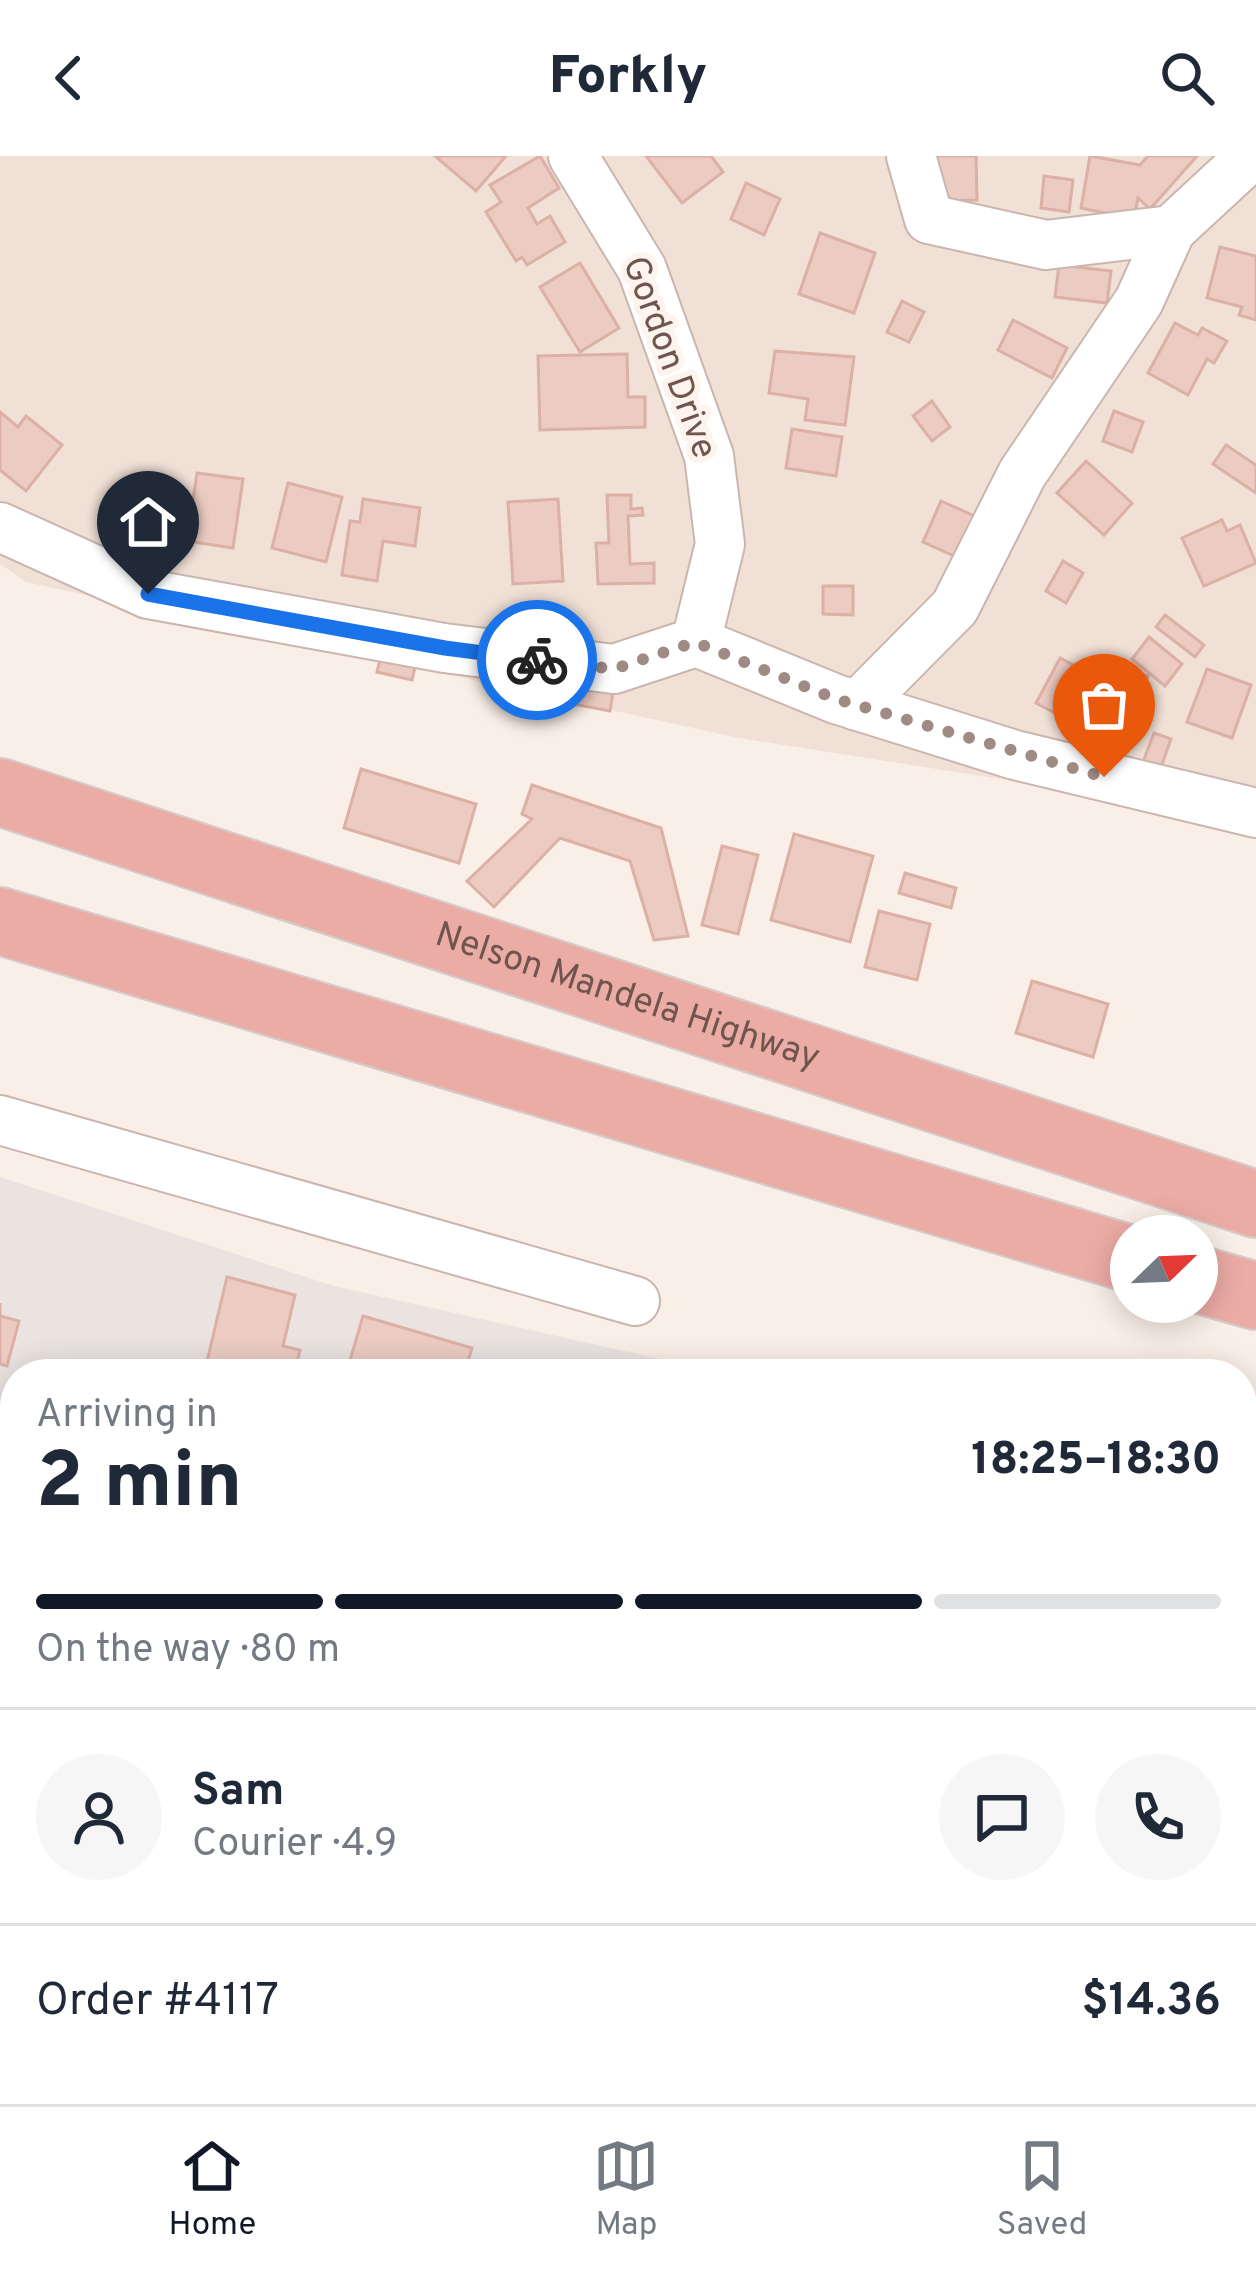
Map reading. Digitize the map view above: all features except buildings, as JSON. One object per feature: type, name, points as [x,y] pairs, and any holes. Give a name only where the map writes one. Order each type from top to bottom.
[{"type":"highway","name":"Nelson Mandela Highway","points":[[0,792],[1256,1204]]},
{"type":"highway","points":[[0,921],[1110,1253]]},
{"type":"highway","points":[[1218,1285],[1256,1296]]},
{"type":"street","name":"Gordon Drive","points":[[573,156],[642,269],[709,456],[720,544],[695,642]]},
{"type":"street","points":[[911,156],[929,219],[1046,245],[1171,230]]},
{"type":"street","points":[[857,706],[955,607],[1022,474],[1139,301],[1171,230],[1251,156]]},
{"type":"street","points":[[0,527],[148,594],[445,648],[614,669],[695,642],[857,706],[1015,755],[1256,812]]},
{"type":"street","points":[[0,1120],[635,1301]]},
{"type":"shaded area","points":[[0,156],[1256,156],[1256,819],[739,738],[26,582],[0,564]]},
{"type":"shaded area","points":[[0,1177],[334,1286],[660,1359],[0,1359]]},
{"type":"way so far","points":[[537,660],[614,669],[695,642],[836,699],[1015,755],[1104,777]]},
{"type":"route","points":[[148,594],[537,660]]}]
